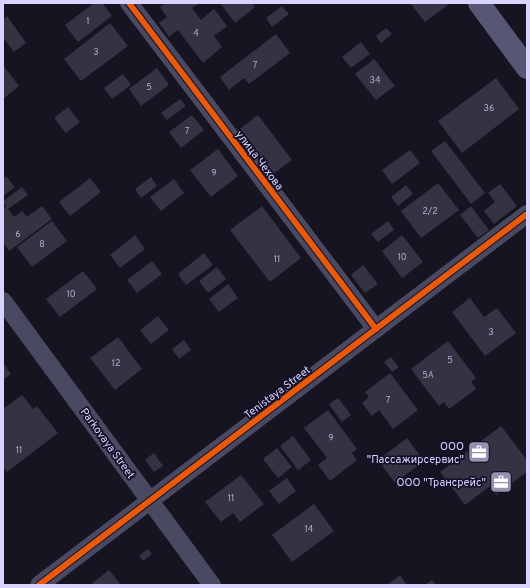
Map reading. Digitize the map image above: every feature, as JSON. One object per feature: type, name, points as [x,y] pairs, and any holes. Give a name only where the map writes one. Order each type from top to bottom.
[{"type":"street","name":"улица Чехова","points":[[129,3],[376,329]]},
{"type":"street","points":[[479,3],[527,68]]},
{"type":"street","name":"Tenistaya Street","points":[[39,585],[527,214]]},
{"type":"street","name":"Parkovaya Street","points":[[3,301],[212,585]]},
{"type":"building","points":[[94,3],[102,3],[112,16],[78,42],[65,25]]},
{"type":"building","points":[[165,3],[200,3],[192,8],[201,20],[214,9],[227,26],[214,36],[222,47],[203,63],[178,30],[169,37],[159,23],[167,17],[160,7]]},
{"type":"building","points":[[220,3],[252,3],[255,7],[235,23]]},
{"type":"building","points":[[410,3],[448,3],[449,4],[425,22]]},
{"type":"building","points":[[282,6],[289,14],[272,27],[266,18]]},
{"type":"building","points":[[7,16],[26,43],[14,52],[3,37],[3,19]]},
{"type":"building","points":[[110,23],[128,46],[81,81],[64,59]]},
{"type":"building","points":[[386,28],[392,34],[381,43],[376,36]]},
{"type":"building","points":[[276,34],[290,53],[249,84],[244,78],[229,90],[220,77]]},
{"type":"building","points":[[361,42],[370,54],[351,68],[342,57]]},
{"type":"building","points":[[374,59],[395,86],[376,100],[355,74]]},
{"type":"building","points":[[3,65],[19,86],[3,99]]},
{"type":"building","points":[[157,68],[169,85],[141,106],[129,89]]},
{"type":"building","points":[[123,74],[131,85],[112,99],[104,88]]},
{"type":"building","points":[[496,78],[519,109],[462,153],[438,121]]},
{"type":"building","points":[[180,99],[186,106],[167,120],[161,113]]},
{"type":"building","points":[[68,107],[80,122],[66,133],[54,118]]},
{"type":"building","points":[[192,115],[204,130],[181,148],[169,132]]},
{"type":"building","points":[[258,115],[292,160],[273,174],[240,129]]},
{"type":"building","points":[[445,141],[485,193],[471,204],[431,151]]},
{"type":"building","points":[[218,149],[238,176],[211,197],[190,170]]},
{"type":"building","points":[[410,150],[420,163],[392,184],[382,170]]},
{"type":"building","points":[[6,176],[15,187],[3,196],[3,179]]},
{"type":"building","points":[[151,177],[157,186],[141,198],[135,189]]},
{"type":"building","points":[[90,178],[101,192],[70,216],[59,202]]},
{"type":"building","points":[[174,179],[184,193],[161,211],[150,197]]},
{"type":"building","points":[[438,183],[459,210],[421,238],[401,211]]},
{"type":"building","points":[[500,184],[517,206],[494,224],[484,211],[495,202],[488,193]]},
{"type":"building","points":[[406,185],[413,194],[398,206],[391,197]]},
{"type":"building","points":[[22,187],[28,195],[8,209],[14,217],[22,211],[27,217],[42,206],[52,219],[9,251],[3,242],[3,209],[6,206],[3,201]]},
{"type":"building","points":[[262,206],[301,258],[270,282],[230,230]]},
{"type":"building","points":[[471,206],[489,230],[478,238],[460,215]]},
{"type":"building","points":[[52,221],[67,241],[32,267],[17,247]]},
{"type":"building","points":[[388,221],[394,230],[378,242],[371,234]]},
{"type":"building","points":[[135,235],[145,249],[120,268],[110,255]]},
{"type":"building","points":[[402,235],[423,262],[402,278],[382,251]]},
{"type":"building","points":[[204,253],[213,265],[186,285],[178,274]]},
{"type":"building","points":[[152,261],[162,274],[137,293],[127,280]]},
{"type":"building","points":[[363,265],[378,284],[365,293],[351,275]]},
{"type":"building","points":[[217,267],[226,279],[208,293],[199,281]]},
{"type":"building","points":[[83,271],[97,289],[60,317],[46,299]]},
{"type":"building","points":[[228,284],[238,298],[219,312],[209,299]]},
{"type":"building","points":[[470,298],[484,317],[497,308],[516,333],[485,356],[452,312]]},
{"type":"building","points":[[158,316],[169,330],[151,344],[140,330]]},
{"type":"building","points":[[118,337],[142,369],[115,390],[90,358]]},
{"type":"building","points":[[184,340],[191,350],[179,359],[172,349]]},
{"type":"building","points":[[448,341],[476,378],[471,382],[476,389],[449,409],[444,402],[439,406],[411,369]]},
{"type":"building","points":[[391,357],[399,367],[392,372],[384,362]]},
{"type":"building","points":[[3,363],[11,374],[3,380]]},
{"type":"building","points":[[390,373],[418,410],[393,429],[379,410],[372,416],[362,403],[369,397],[365,392]]},
{"type":"building","points":[[22,395],[33,409],[37,406],[58,433],[7,472],[3,467],[3,409]]},
{"type":"building","points":[[338,398],[351,415],[342,422],[329,404]]},
{"type":"building","points":[[328,410],[357,449],[352,453],[357,460],[330,481],[318,465],[327,458],[304,428]]},
{"type":"building","points":[[501,426],[527,460],[527,472],[496,495],[489,487],[465,505],[440,472]]},
{"type":"building","points":[[293,436],[311,460],[298,470],[280,446]]},
{"type":"building","points":[[407,438],[424,461],[395,483],[378,460]]},
{"type":"building","points":[[277,448],[292,467],[278,478],[263,459]]},
{"type":"building","points":[[154,453],[163,466],[154,472],[145,460]]},
{"type":"building","points":[[241,475],[264,504],[240,522],[233,513],[221,522],[205,502]]},
{"type":"building","points":[[287,478],[296,491],[279,504],[269,491]]},
{"type":"building","points":[[314,504],[334,531],[292,562],[272,535]]},
{"type":"building","points":[[148,549],[152,554],[143,561],[139,556]]},
{"type":"building","points":[[109,570],[121,585],[90,585]]},
{"type":"building","points":[[400,575],[407,585],[387,585]]},
{"type":"building","points":[[432,580],[436,585],[425,585]]},
{"type":"cycle path","points":[[129,3],[376,329]]},
{"type":"cycle path","points":[[39,585],[527,214]]},
{"type":"place","name":"ООО \"Пассажирсервис\"","points":[[479,452]]},
{"type":"place","name":"ООО \"Трансрейс\"","points":[[501,482]]}]
